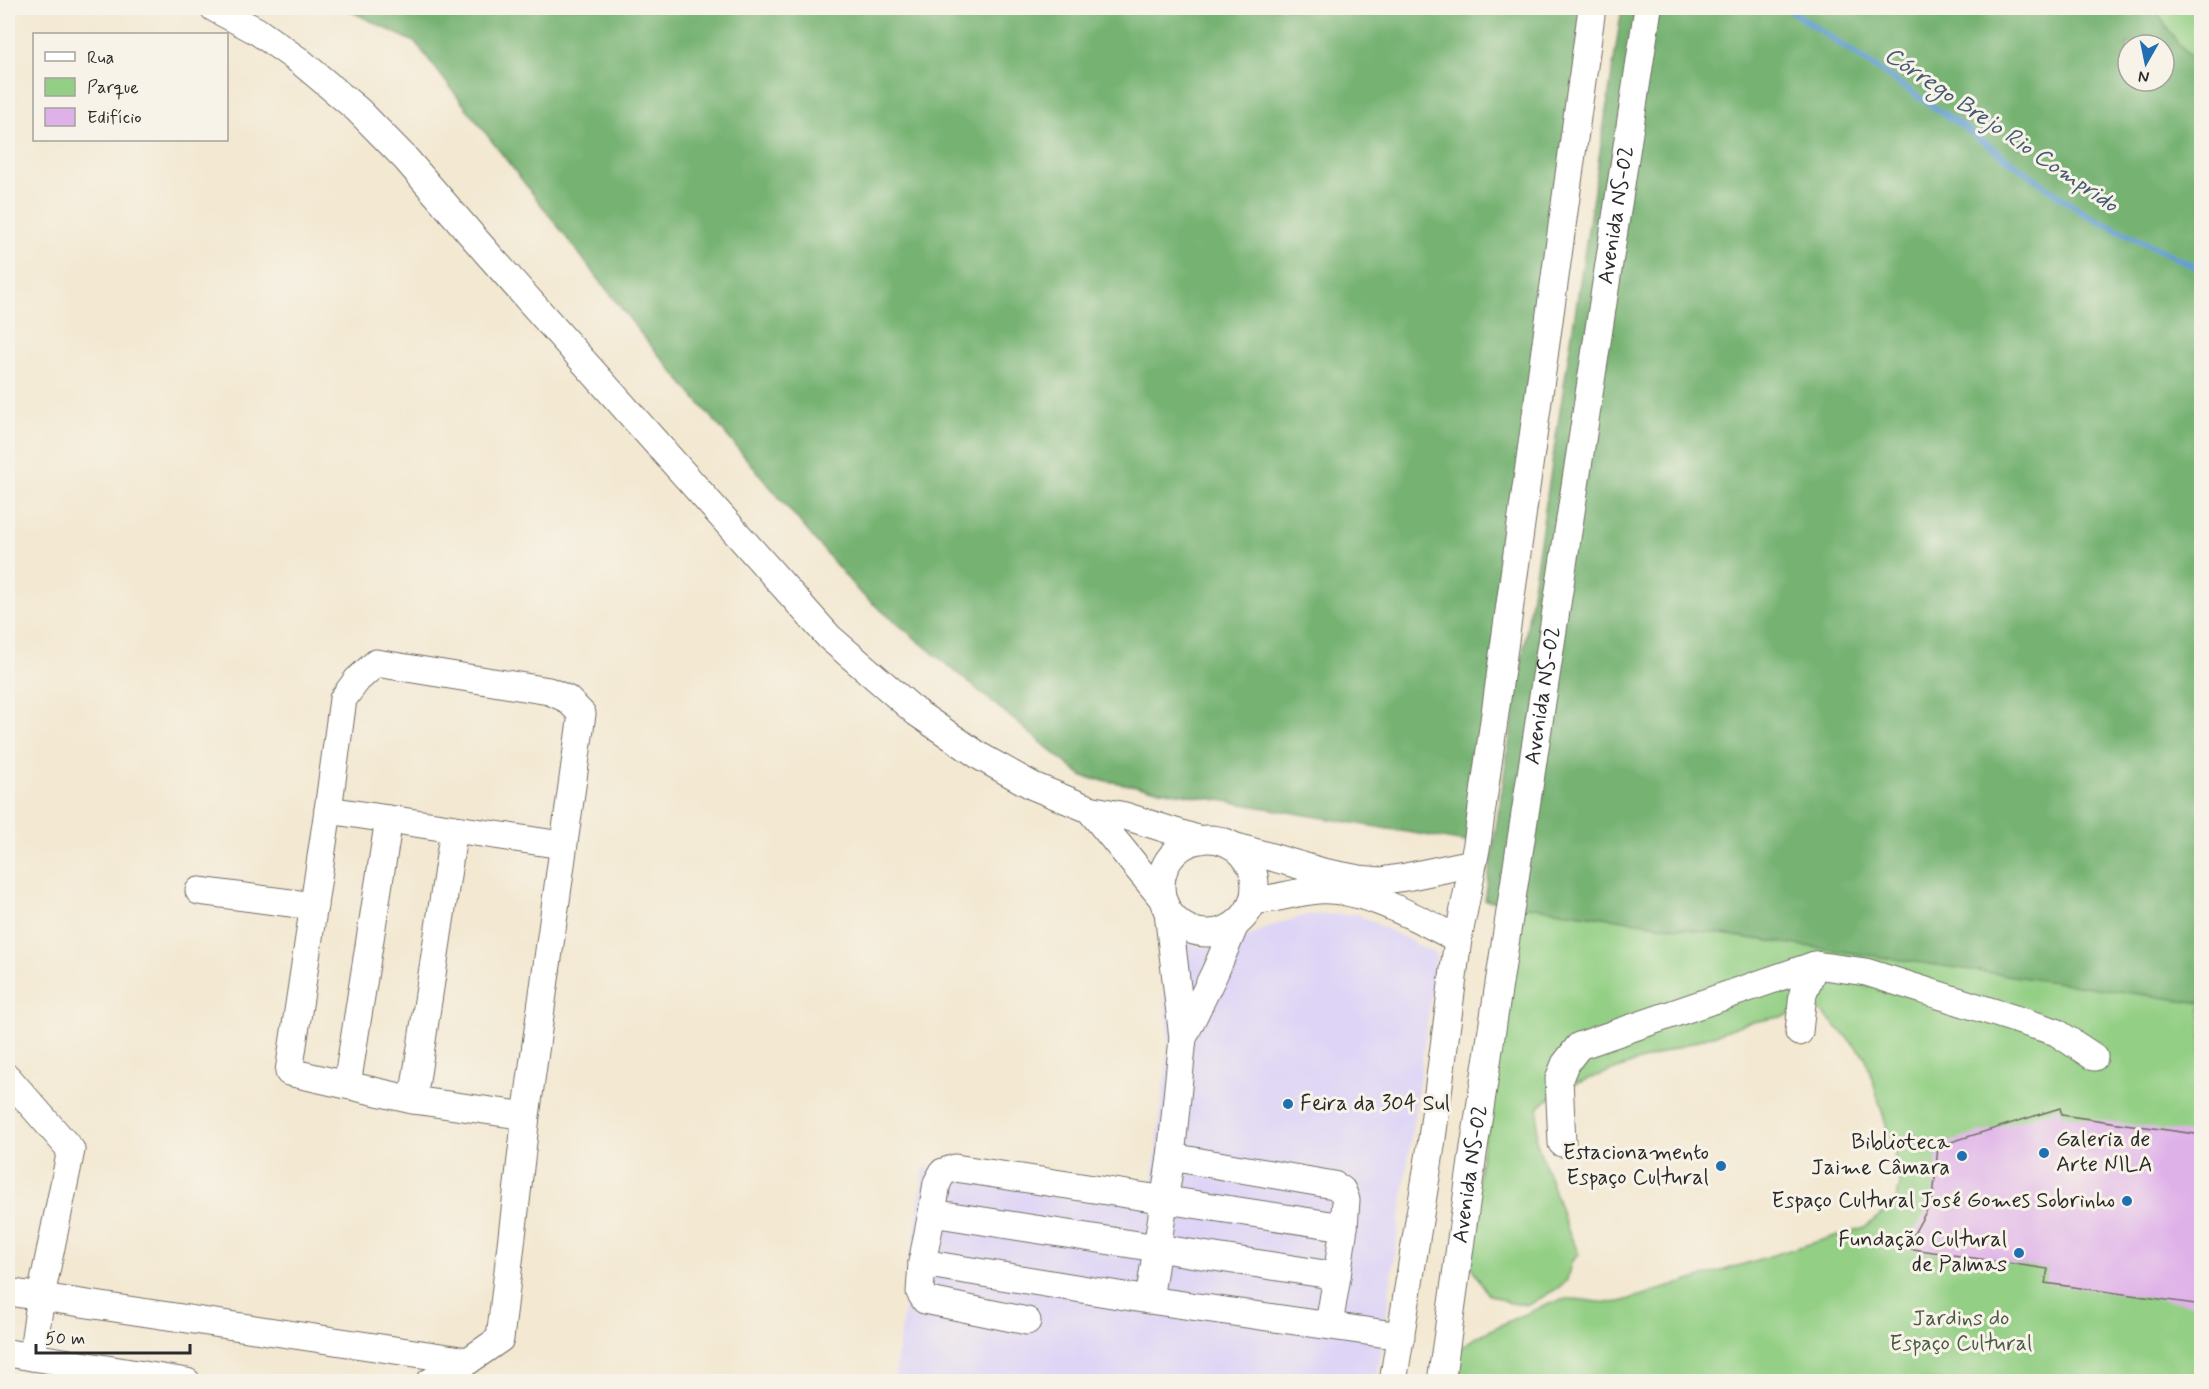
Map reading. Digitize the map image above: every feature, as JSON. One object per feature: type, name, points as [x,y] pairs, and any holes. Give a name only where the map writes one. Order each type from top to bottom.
[{"type":"street","points":[[214,8],[257,31],[301,62],[358,110],[405,158],[829,637],[917,713],[981,758],[1034,786],[1089,809],[1125,816],[1201,840],[1217,840],[1323,872],[1380,881],[1406,878],[1473,863]]},
{"type":"street","name":"Avenida NS-02","points":[[1441,1382],[1473,1154],[1648,13]]},
{"type":"street","name":"Avenida NS-02","points":[[1393,1382],[1431,1146],[1458,939],[1473,863],[1591,15]]},
{"type":"street","points":[[430,1382],[467,1371],[500,1339],[526,1116],[582,714],[567,699],[549,691],[376,663],[357,680],[343,699],[289,1072],[413,1100],[526,1116]]},
{"type":"street","points":[[1089,809],[1178,923],[1191,930],[1206,933],[1221,932],[1235,925],[1246,915],[1253,901],[1255,889],[1252,870],[1243,854],[1233,846]]},
{"type":"street","points":[[328,810],[562,845]]},
{"type":"street","points":[[346,1085],[389,819]]},
{"type":"street","points":[[413,1100],[454,829]]},
{"type":"street","points":[[1149,1300],[1171,1157],[1183,1038],[1161,878],[1168,860],[1182,847],[1201,840]]},
{"type":"street","points":[[1253,901],[1317,890],[1352,894],[1381,903],[1458,939]]},
{"type":"street","points":[[199,891],[314,906]]},
{"type":"street","points":[[1183,1038],[1235,925]]},
{"type":"street","points":[[1799,1032],[1803,993],[1815,965]]},
{"type":"street","points":[[1562,1143],[1559,1079],[1565,1064],[1579,1046],[1815,965],[1866,972],[2056,1032],[2094,1057]]},
{"type":"street","points":[[8,1078],[70,1150],[41,1296],[20,1355],[187,1382]]},
{"type":"street","points":[[1171,1157],[1334,1185],[1342,1190],[1346,1200],[1344,1227],[1329,1325]]},
{"type":"street","points":[[1027,1320],[925,1300],[920,1292],[922,1263],[937,1183],[943,1172],[955,1168],[1344,1227]]},
{"type":"street","points":[[932,1213],[1337,1276]]},
{"type":"street","points":[[922,1263],[1149,1300],[1401,1336]]},
{"type":"street","points":[[8,1292],[467,1371]]},
{"type":"shaded area","name":"Feira da 304 Sul","points":[[1357,914],[1437,954],[1377,1381],[894,1382],[924,1167],[1150,1201],[1169,1042],[1159,935],[1205,947],[1246,938],[1270,926],[1307,915]]},
{"type":"green space","points":[[344,8],[1592,8],[1477,844],[1083,777],[859,592],[642,335],[416,43]]},
{"type":"green space","points":[[1622,8],[2154,8],[2171,33],[2116,33],[2116,93],[2176,93],[2176,41],[2201,69],[2201,1003],[1485,900]]},
{"type":"green space","points":[[2134,8],[2201,8],[2201,98],[2176,62],[2176,33],[2154,33]]},
{"type":"green space","name":"Jardins do Espaço Cultural","points":[[1521,890],[2201,988],[2201,1381],[1445,1382],[1451,1364],[1461,1348],[1480,1336],[1532,1311],[1570,1299],[1620,1302],[1865,1227],[1894,1204],[1900,1186],[1893,1147],[1865,1056],[1820,1010],[1747,1023],[1566,1087],[1539,1106],[1536,1140],[1567,1228],[1579,1254],[1571,1262],[1567,1280],[1529,1305],[1510,1303],[1488,1294],[1466,1258]]},
{"type":"building","name":"Espaço Cultural José Gomes Sobrinho","points":[[2060,1108],[2062,1115],[2202,1135],[2202,1305],[2045,1283],[2048,1269],[1906,1248],[1933,1199],[1938,1146]]},
{"type":"waterway","name":"Córrego Brejo Rio Comprido","points":[[1787,8],[1956,122],[2083,213],[2202,270]]},
{"type":"place","name":"Feira da 304 Sul","points":[[1288,1104]]},
{"type":"place","name":"Galeria de Arte NILA","points":[[2044,1153]]},
{"type":"place","name":"Biblioteca Jaime Câmara","points":[[1962,1156]]},
{"type":"place","name":"Estacionamento Espaço Cultural","points":[[1721,1166]]},
{"type":"place","name":"Espaço Cultural José Gomes Sobrinho","points":[[2127,1201]]},
{"type":"place","name":"Fundação Cultural de Palmas","points":[[2019,1253]]}]
